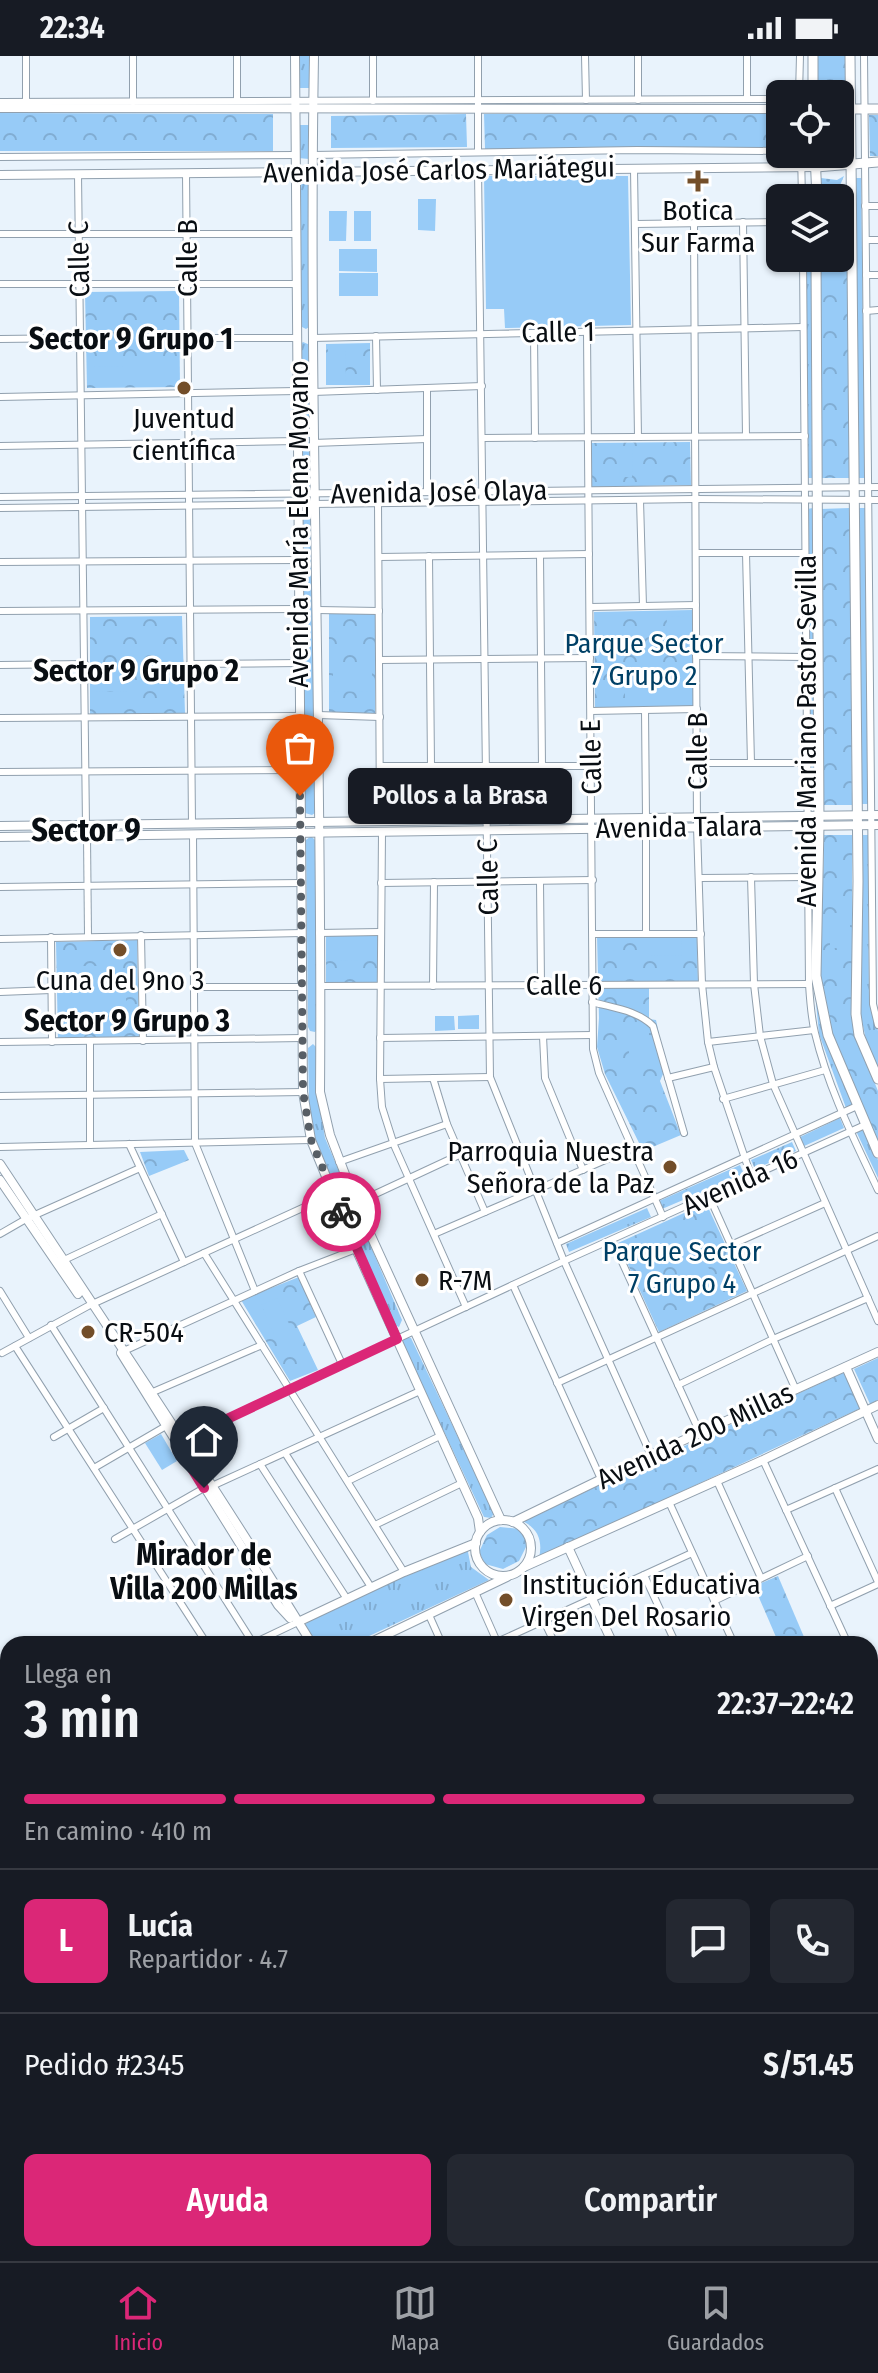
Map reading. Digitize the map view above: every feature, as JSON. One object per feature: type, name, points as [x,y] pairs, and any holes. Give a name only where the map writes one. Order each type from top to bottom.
[{"type":"main road","points":[[813,56],[813,80]]},
{"type":"main road","name":"Avenida Mariano Pastor Sevilla","points":[[848,80],[850,56]]},
{"type":"main road","points":[[854,109],[878,109]]},
{"type":"main road","name":"Avenida José Carlos Mariátegui","points":[[854,164],[878,162]]},
{"type":"main road","name":"Avenida Mariano Pastor Sevilla","points":[[851,168],[856,1023],[878,1079]]},
{"type":"main road","name":"Avenida Mariano Pastor Sevilla","points":[[816,272],[818,997],[828,1035],[878,1153]]},
{"type":"street","points":[[26,56],[26,105]]},
{"type":"street","points":[[133,56],[133,102]]},
{"type":"street","points":[[237,56],[237,101]]},
{"type":"street","name":"Avenida María Elena Moyano","points":[[295,56],[303,1092],[311,1140],[356,1249],[478,1518],[480,1532]]},
{"type":"street","name":"Avenida María Elena Moyano","points":[[314,56],[313,443],[320,1092],[339,1162],[356,1203],[501,1520]]},
{"type":"street","points":[[373,56],[373,101]]},
{"type":"street","points":[[478,56],[478,152]]},
{"type":"street","points":[[585,56],[586,100]]},
{"type":"street","points":[[638,56],[638,100]]},
{"type":"street","points":[[747,56],[747,99]]},
{"type":"street","points":[[799,80],[800,56]]},
{"type":"street","points":[[864,56],[867,500],[875,883],[873,1004],[877,1020]]},
{"type":"street","name":"Avenida José Carlos Mariátegui","points":[[0,105],[478,104],[766,99]]},
{"type":"street","name":"Avenida José Carlos Mariátegui","points":[[26,105],[237,101],[294,105]]},
{"type":"street","name":"Avenida José Carlos Mariátegui","points":[[313,105],[373,101],[766,109]]},
{"type":"street","name":"Avenida José Carlos Mariátegui","points":[[312,155],[766,151]]},
{"type":"street","name":"Avenida José Carlos Mariátegui","points":[[0,157],[295,155]]},
{"type":"street","name":"Avenida José Carlos Mariátegui","points":[[0,175],[766,167]]},
{"type":"street","points":[[634,169],[638,437]]},
{"type":"street","name":"Calle C","points":[[478,170],[490,1077],[564,1261],[651,1455]]},
{"type":"street","name":"Calle B","points":[[186,173],[192,824]]},
{"type":"street","name":"Calle C","points":[[78,174],[86,825]]},
{"type":"street","points":[[865,206],[878,206]]},
{"type":"street","points":[[743,222],[746,436]]},
{"type":"street","points":[[635,224],[766,222]]},
{"type":"street","name":"Calle B","points":[[694,223],[697,822],[702,984],[714,1067],[751,1176]]},
{"type":"street","points":[[0,234],[296,234]]},
{"type":"street","points":[[866,240],[878,240]]},
{"type":"street","name":"Avenida Mariano Pastor Sevilla","points":[[803,272],[809,984],[814,1030],[825,1070],[878,1190]]},
{"type":"street","points":[[866,275],[878,275]]},
{"type":"street","points":[[0,284],[297,284]]},
{"type":"street","points":[[866,311],[878,310]]},
{"type":"street","name":"Calle 1","points":[[313,338],[803,327]]},
{"type":"street","name":"Calle E","points":[[587,332],[593,829],[592,1035],[599,1073],[663,1217]]},
{"type":"street","points":[[534,333],[535,438]]},
{"type":"street","points":[[376,336],[377,390]]},
{"type":"street","points":[[0,339],[81,338]]},
{"type":"street","points":[[187,338],[297,338]]},
{"type":"street","points":[[867,347],[877,346]]},
{"type":"street","points":[[866,380],[876,380]]},
{"type":"street","points":[[313,392],[482,386]]},
{"type":"street","points":[[427,388],[427,492]]},
{"type":"street","points":[[0,397],[297,391]]},
{"type":"street","points":[[867,414],[878,414]]},
{"type":"street","points":[[483,438],[805,436]]},
{"type":"street","points":[[313,443],[427,439]]},
{"type":"street","points":[[0,446],[297,441]]},
{"type":"street","points":[[867,447],[878,447]]},
{"type":"street","name":"Avenida José Olaya","points":[[0,508],[299,504],[315,499],[427,492],[878,487]]},
{"type":"street","name":"Avenida José Olaya","points":[[0,497],[299,494],[315,499],[378,503],[878,500]]},
{"type":"street","points":[[640,500],[643,606]]},
{"type":"street","points":[[378,503],[380,821]]},
{"type":"street","points":[[696,553],[805,553]]},
{"type":"street","points":[[746,553],[751,763]]},
{"type":"street","points":[[379,557],[589,554]]},
{"type":"street","points":[[540,555],[542,766]]},
{"type":"street","points":[[429,556],[431,766]]},
{"type":"street","points":[[0,562],[298,560]]},
{"type":"street","points":[[590,607],[696,605]]},
{"type":"street","points":[[0,611],[299,609]]},
{"type":"street","points":[[317,610],[379,611]]},
{"type":"street","points":[[696,656],[805,657]]},
{"type":"street","points":[[379,660],[590,658]]},
{"type":"street","points":[[190,664],[299,663]]},
{"type":"street","points":[[0,665],[85,664]]},
{"type":"street","points":[[591,711],[697,709]]},
{"type":"street","points":[[645,710],[646,818]]},
{"type":"street","points":[[318,715],[380,717]]},
{"type":"street","points":[[0,718],[300,716]]},
{"type":"street","points":[[697,763],[806,763]]},
{"type":"street","points":[[380,766],[591,766]]},
{"type":"street","points":[[0,772],[300,770]]},
{"type":"street","name":"Avenida Talara","points":[[319,827],[380,821],[646,818],[697,822],[874,820]]},
{"type":"street","name":"Avenida Talara","points":[[0,826],[192,824],[382,832],[646,829],[697,822]]},
{"type":"street","name":"Avenida Talara","points":[[0,837],[193,834],[300,827]]},
{"type":"street","points":[[646,829],[646,934]]},
{"type":"street","points":[[382,832],[382,1107],[394,1145],[466,1307]]},
{"type":"street","points":[[193,834],[195,1143],[255,1291]]},
{"type":"street","points":[[87,836],[88,936]]},
{"type":"street","points":[[751,877],[754,984],[760,1036],[773,1084],[878,1321]]},
{"type":"street","points":[[699,878],[807,877]]},
{"type":"street","points":[[381,883],[593,880]]},
{"type":"street","points":[[540,881],[541,985]]},
{"type":"street","points":[[433,986],[434,882]]},
{"type":"street","points":[[0,887],[301,883]]},
{"type":"street","points":[[319,933],[380,932]]},
{"type":"street","points":[[0,939],[302,933]]},
{"type":"street","points":[[593,934],[701,934]]},
{"type":"street","points":[[141,935],[143,1041]]},
{"type":"street","points":[[51,937],[52,1042]]},
{"type":"street","name":"Calle 6","points":[[320,986],[809,984]]},
{"type":"street","points":[[194,987],[302,987]]},
{"type":"street","points":[[0,992],[51,990]]},
{"type":"street","points":[[592,1002],[628,1011],[653,1026],[684,1133]]},
{"type":"street","points":[[708,1042],[814,1030]]},
{"type":"street","points":[[380,1038],[592,1035]]},
{"type":"street","points":[[543,1036],[545,1078],[583,1170]]},
{"type":"street","points":[[0,1042],[302,1038]]},
{"type":"street","points":[[90,1041],[90,1145]]},
{"type":"street","points":[[668,1078],[714,1067]]},
{"type":"street","points":[[723,1099],[825,1070]]},
{"type":"street","points":[[380,1079],[490,1077]]},
{"type":"street","points":[[433,1078],[459,1155],[485,1212]]},
{"type":"street","points":[[0,1096],[303,1092]]},
{"type":"street","name":"Avenida 16","points":[[557,1243],[857,1106]]},
{"type":"street","points":[[339,1162],[447,1124]]},
{"type":"street","name":"Avenida 16","points":[[180,1441],[564,1261],[865,1125]]},
{"type":"street","points":[[0,1147],[311,1140]]},
{"type":"street","points":[[129,1144],[184,1262]]},
{"type":"street","points":[[434,1234],[633,1148]]},
{"type":"street","points":[[356,1203],[459,1155]]},
{"type":"street","points":[[0,1164],[30,1218],[153,1392],[278,1605],[288,1617],[298,1622],[307,1636]]},
{"type":"street","points":[[0,1234],[140,1168]]},
{"type":"street","points":[[0,1180],[62,1261],[166,1426],[180,1441]]},
{"type":"street","points":[[2,1353],[90,1305],[333,1194]]},
{"type":"street","points":[[709,1196],[796,1390]]},
{"type":"street","points":[[731,1245],[825,1203]]},
{"type":"street","points":[[62,1261],[162,1214]]},
{"type":"street","points":[[557,1383],[878,1236]]},
{"type":"street","points":[[612,1240],[700,1433]]},
{"type":"street","points":[[126,1350],[299,1271],[356,1249]]},
{"type":"street","points":[[204,1253],[404,1572]]},
{"type":"street","points":[[299,1271],[342,1364]]},
{"type":"street","points":[[513,1285],[601,1479]]},
{"type":"street","points":[[0,1291],[29,1338]]},
{"type":"street","points":[[678,1385],[868,1298]]},
{"type":"street","points":[[51,1325],[248,1636]]},
{"type":"street","points":[[153,1392],[262,1345]]},
{"type":"street","points":[[15,1346],[202,1636]]},
{"type":"street","name":"Avenida 200 Millas","points":[[513,1522],[651,1455],[878,1352]]},
{"type":"street","points":[[846,1367],[878,1439]]},
{"type":"street","points":[[115,1539],[208,1487],[420,1391]]},
{"type":"street","name":"Avenida 200 Millas","points":[[524,1567],[878,1405]]},
{"type":"street","points":[[54,1437],[104,1408]]},
{"type":"street","points":[[94,1468],[166,1426]]},
{"type":"street","points":[[348,1481],[440,1436]]},
{"type":"street","points":[[285,1453],[371,1587]]},
{"type":"street","points":[[763,1460],[844,1636]]},
{"type":"street","points":[[260,1464],[347,1599]]},
{"type":"street","points":[[786,1510],[878,1469]]},
{"type":"street","points":[[717,1481],[761,1578]]},
{"type":"street","points":[[375,1525],[462,1483]]},
{"type":"street","points":[[830,1606],[878,1583],[835,1488]]},
{"type":"street","points":[[669,1502],[730,1636]]},
{"type":"street","points":[[386,1636],[514,1574],[524,1567],[530,1557],[531,1544],[523,1528],[501,1520],[489,1524],[480,1532],[476,1555],[485,1570],[496,1575],[514,1574]]},
{"type":"street","points":[[269,1636],[404,1572],[476,1543]]},
{"type":"street","points":[[568,1547],[609,1636]]},
{"type":"street","points":[[513,1636],[692,1553]]},
{"type":"street","points":[[714,1601],[808,1556]]},
{"type":"street","points":[[644,1575],[672,1636]]},
{"type":"street","points":[[475,1592],[495,1636]]},
{"type":"street","points":[[429,1615],[438,1636]]},
{"type":"street","points":[[544,1621],[551,1636]]},
{"type":"green space","points":[[299,56],[310,56],[310,88],[299,88]]},
{"type":"green space","points":[[816,56],[845,56],[846,80],[816,80]]},
{"type":"green space","points":[[0,113],[273,114],[273,151],[0,151]]},
{"type":"green space","points":[[766,113],[766,148],[485,149],[484,114]]},
{"type":"green space","points":[[466,114],[467,147],[331,148],[331,116]]},
{"type":"green space","points":[[869,115],[878,115],[878,156],[870,156]]},
{"type":"green space","points":[[298,125],[309,125],[309,159],[298,158]]},
{"type":"green space","points":[[484,176],[628,176],[631,325],[505,328],[504,309],[486,309]]},
{"type":"green space","points":[[844,176],[841,184],[821,184],[821,178],[837,180]]},
{"type":"green space","points":[[855,178],[861,178],[865,478],[857,478]]},
{"type":"green space","points":[[299,184],[308,184],[309,327],[306,329],[300,326]]},
{"type":"green space","points":[[418,199],[436,199],[435,231],[418,230]]},
{"type":"green space","points":[[329,211],[347,211],[346,241],[329,241]]},
{"type":"green space","points":[[354,211],[371,211],[371,241],[354,241]]},
{"type":"green space","points":[[339,249],[377,249],[377,272],[339,271]]},
{"type":"green space","points":[[805,272],[811,272],[812,478],[806,478]]},
{"type":"green space","points":[[820,272],[849,272],[850,478],[821,478]]},
{"type":"green space","points":[[339,273],[378,273],[378,296],[339,296]]},
{"type":"green space","points":[[179,291],[180,387],[87,388],[85,292]]},
{"type":"green space","points":[[303,342],[310,345],[311,486],[308,489],[302,487]]},
{"type":"green space","points":[[370,343],[370,385],[326,385],[326,344]]},
{"type":"green space","points":[[328,349],[345,349],[346,380],[328,381]]},
{"type":"green space","points":[[123,366],[123,382],[94,382],[94,367]]},
{"type":"green space","points":[[139,367],[173,367],[173,384],[139,384]]},
{"type":"green space","points":[[690,442],[691,485],[592,487],[591,443]]},
{"type":"green space","points":[[620,450],[633,450],[632,477],[619,477]]},
{"type":"green space","points":[[304,506],[312,509],[315,813],[312,815],[305,813]]},
{"type":"green space","points":[[813,508],[815,805],[809,805],[807,509]]},
{"type":"green space","points":[[850,508],[852,805],[824,805],[820,509]]},
{"type":"green space","points":[[857,508],[865,508],[868,804],[860,804]]},
{"type":"green space","name":"Parque Sector 7 Grupo 2","points":[[692,610],[694,707],[595,707],[594,612]]},
{"type":"green space","points":[[329,614],[375,614],[375,713],[329,713]]},
{"type":"green space","points":[[182,616],[185,714],[90,714],[90,617]]},
{"type":"green space","points":[[667,616],[684,617],[684,646],[666,646]]},
{"type":"green space","points":[[625,667],[690,667],[690,702],[625,702]]},
{"type":"green space","points":[[333,669],[372,669],[372,692],[333,691]]},
{"type":"green space","points":[[96,691],[127,692],[127,708],[96,708]]},
{"type":"green space","points":[[824,835],[852,835],[852,1005],[859,1044],[878,1091],[878,1141],[836,1046],[822,993],[819,948]]},
{"type":"green space","points":[[861,835],[868,835],[869,997],[878,1031],[878,1073],[868,1049],[860,1012]]},
{"type":"green space","points":[[311,836],[315,840],[315,1032],[308,1027],[306,840]]},
{"type":"green space","points":[[829,913],[850,913],[850,948],[830,948]]},
{"type":"green space","points":[[326,936],[378,936],[378,983],[326,984]]},
{"type":"green space","points":[[597,936],[697,937],[698,982],[649,983],[649,1019],[656,1020],[666,1067],[660,1081],[681,1135],[643,1151],[605,1074],[597,1047]]},
{"type":"green space","points":[[137,940],[139,1039],[58,1040],[56,942]]},
{"type":"green space","points":[[338,940],[374,940],[374,961],[338,960]]},
{"type":"green space","points":[[651,940],[681,940],[682,955],[651,956]]},
{"type":"green space","points":[[812,961],[823,1032],[853,1105],[846,1108],[819,1034]]},
{"type":"green space","points":[[81,966],[101,966],[101,1011],[81,1011]]},
{"type":"green space","points":[[108,978],[126,978],[126,1009],[108,1010]]},
{"type":"green space","points":[[479,1015],[479,1029],[458,1029],[458,1016]]},
{"type":"green space","points":[[435,1016],[454,1016],[455,1030],[435,1031]]},
{"type":"green space","points":[[629,1033],[649,1033],[649,1065],[629,1065]]},
{"type":"green space","points":[[313,1044],[317,1048],[318,1096],[325,1138],[402,1320],[399,1327],[392,1324],[316,1144],[309,1106],[308,1048]]},
{"type":"green space","points":[[840,1118],[844,1128],[802,1147],[798,1138]]},
{"type":"green space","points":[[863,1128],[878,1160],[878,1178],[856,1131]]},
{"type":"green space","points":[[792,1142],[796,1151],[755,1169],[751,1160]]},
{"type":"green space","points":[[184,1150],[189,1160],[149,1176],[140,1152]]},
{"type":"green space","points":[[740,1165],[744,1174],[662,1209],[659,1201]]},
{"type":"green space","name":"Parque Sector 7 Grupo 4","points":[[706,1203],[747,1291],[659,1332],[618,1243]]},
{"type":"green space","points":[[647,1208],[651,1217],[569,1252],[566,1244]]},
{"type":"green space","points":[[693,1243],[711,1272],[693,1283],[675,1254]]},
{"type":"green space","points":[[299,1277],[316,1317],[297,1326],[318,1370],[290,1381],[241,1300]]},
{"type":"green space","points":[[277,1298],[290,1326],[274,1334],[261,1305]]},
{"type":"green space","points":[[411,1338],[494,1513],[491,1518],[484,1517],[401,1340]]},
{"type":"green space","points":[[878,1358],[878,1400],[870,1404],[854,1369]]},
{"type":"green space","points":[[845,1372],[861,1408],[539,1558],[538,1536],[532,1527],[522,1521]]},
{"type":"green space","points":[[161,1434],[177,1461],[162,1470],[145,1443]]},
{"type":"green space","points":[[500,1527],[520,1529],[528,1543],[519,1561],[503,1569],[485,1564],[479,1552],[487,1535]]},
{"type":"green space","points":[[467,1547],[471,1567],[489,1580],[369,1636],[310,1636],[304,1628],[307,1622]]},
{"type":"green space","points":[[778,1576],[804,1636],[776,1636],[754,1586]]},
{"type":"way so far","points":[[300,796],[303,1092],[311,1140],[341,1212]]},
{"type":"place","name":"Botica Sur Farma","points":[[698,181]]},
{"type":"place","name":"Juventud científica","points":[[184,388]]},
{"type":"place","name":"Pollos a la Brasa","points":[[300,796]]},
{"type":"place","name":"Cuna del 9no 3","points":[[120,950]]},
{"type":"place","name":"Parroquia Nuestra Señora de la Paz","points":[[670,1167]]},
{"type":"place","name":"R-7M","points":[[422,1280]]},
{"type":"place","name":"CR-504","points":[[88,1332]]},
{"type":"place","name":"Institución Educativa Virgen Del Rosario","points":[[506,1600]]},
{"type":"district","name":"Sector 9 Grupo 1","points":[[131,339]]},
{"type":"district","name":"Sector 9 Grupo 2","points":[[136,671]]},
{"type":"district","name":"Sector 9","points":[[86,830]]},
{"type":"district","name":"Sector 9 Grupo 3","points":[[127,1021]]},
{"type":"district","name":"Mirador de Villa 200 Millas","points":[[204,1572]]},
{"type":"route","points":[[204,1488],[176,1443],[397,1339],[341,1212]]}]
